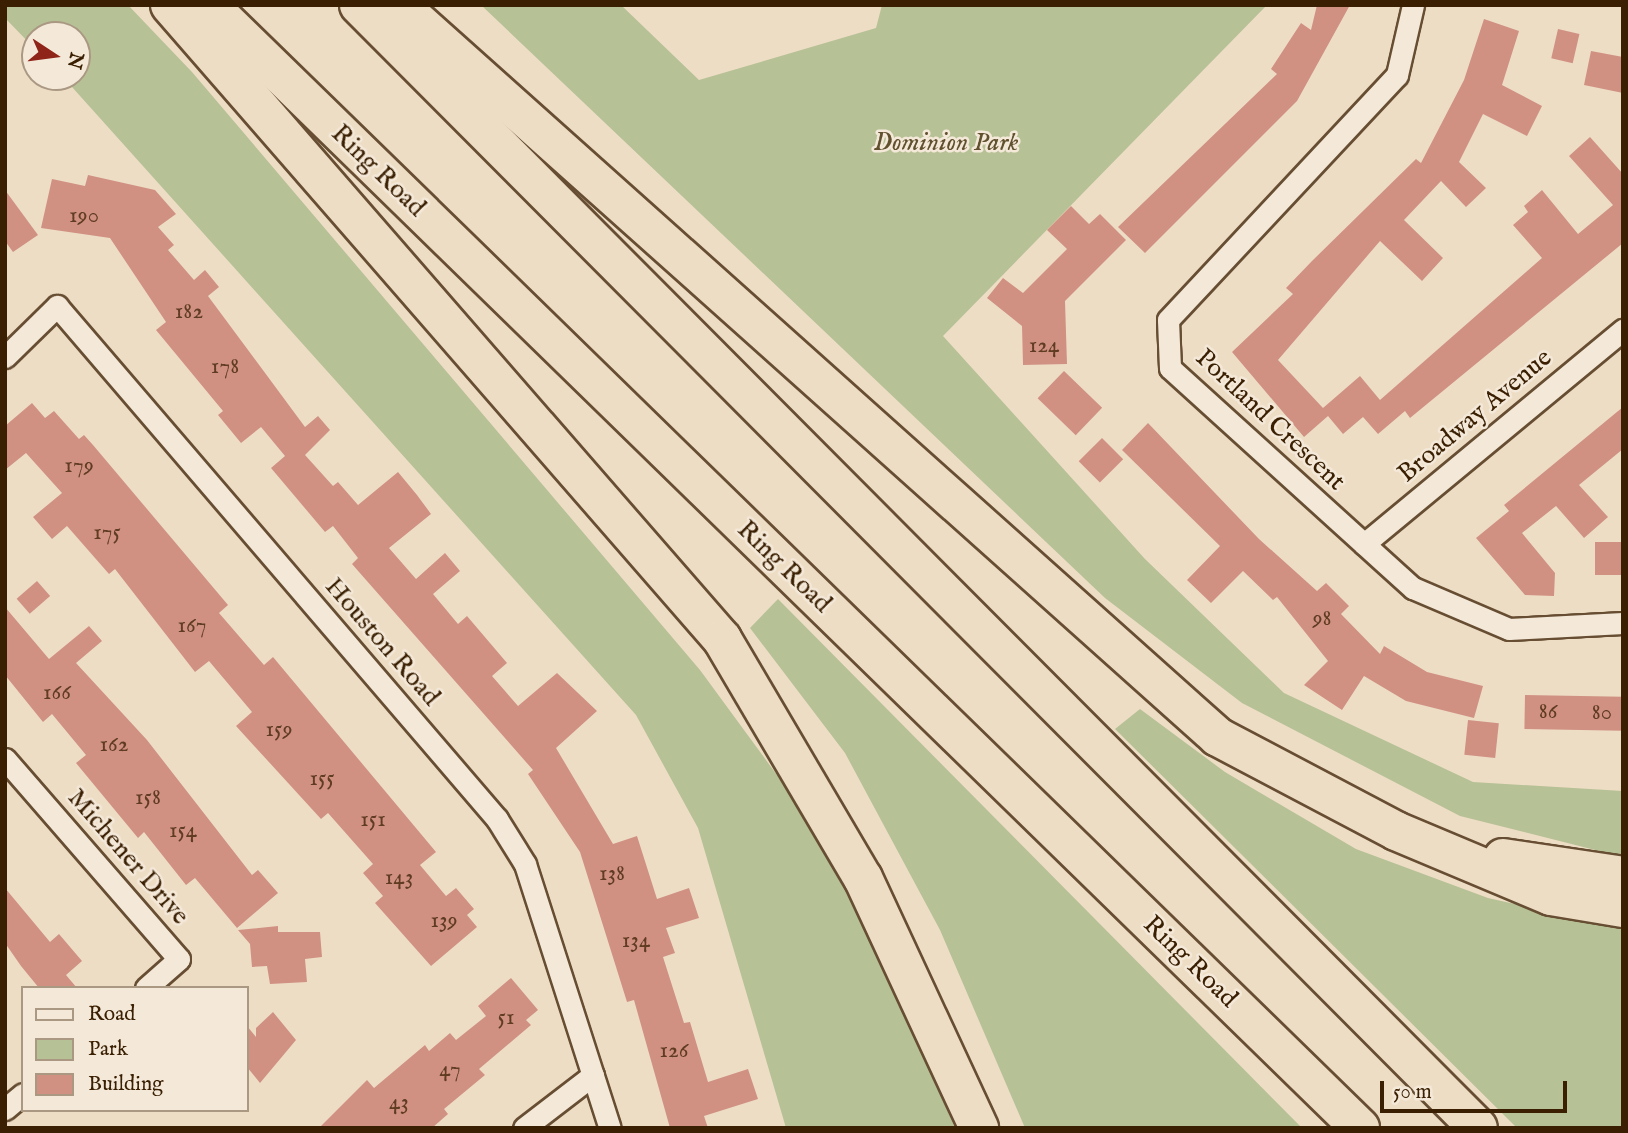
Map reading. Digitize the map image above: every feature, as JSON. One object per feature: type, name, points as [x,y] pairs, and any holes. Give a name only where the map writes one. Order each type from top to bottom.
[{"type":"highway","points":[[170,5],[722,639],[863,878],[979,1128]]},
{"type":"highway","name":"Ring Road","points":[[209,5],[1360,1128]]},
{"type":"highway","points":[[359,5],[1478,1128]]},
{"type":"highway","points":[[399,5],[1218,737],[1396,831],[1550,896],[1623,908]]},
{"type":"highway","points":[[1396,831],[1489,856],[1623,876]]},
{"type":"street","name":"Portland Crescent","points":[[1413,5],[1397,75],[1168,320],[1170,368],[1413,588],[1509,629],[1623,623]]},
{"type":"street","name":"Houston Road","points":[[5,357],[57,306],[497,819],[525,864],[610,1128]]},
{"type":"street","name":"Broadway Avenue","points":[[1364,544],[1623,330]]},
{"type":"street","name":"Michener Drive","points":[[5,759],[179,959],[148,986]]},
{"type":"street","points":[[524,1128],[593,1075]]},
{"type":"street","points":[[5,1109],[21,1096]]},
{"type":"green space","points":[[5,5],[128,5],[192,72],[700,670],[796,801],[870,934],[955,1128],[786,1128],[698,828],[636,715],[76,91],[91,91],[91,21],[21,21],[21,35],[5,18]]},
{"type":"green space","name":"Dominion Park","points":[[481,5],[621,5],[699,80],[876,28],[882,5],[1267,5],[943,336],[1145,559],[1284,693],[1473,782],[1623,791],[1623,857],[1460,816],[1242,703],[1105,598]]},
{"type":"green space","points":[[778,599],[1302,1128],[1025,1128],[940,930],[845,753],[750,628]]},
{"type":"green space","points":[[1140,709],[1225,772],[1356,849],[1488,898],[1623,928],[1623,1128],[1517,1128],[1115,729]]},
{"type":"building","points":[[1317,5],[1350,5],[1297,101],[1145,253],[1118,227],[1277,74],[1271,69],[1301,23],[1311,30]]},
{"type":"building","points":[[1484,19],[1519,31],[1502,85],[1542,106],[1527,136],[1483,114],[1459,162],[1486,188],[1466,207],[1441,181],[1404,220],[1443,258],[1422,281],[1380,241],[1278,360],[1323,408],[1360,376],[1380,400],[1542,258],[1513,225],[1528,212],[1524,206],[1542,190],[1578,234],[1613,205],[1569,156],[1590,137],[1623,174],[1623,243],[1410,418],[1405,411],[1378,434],[1363,417],[1343,434],[1328,416],[1304,437],[1232,352],[1293,294],[1286,288],[1312,261],[1416,159],[1421,163],[1464,80]]},
{"type":"building","points":[[1558,29],[1579,34],[1573,63],[1551,58]]},
{"type":"building","points":[[1591,51],[1623,57],[1623,93],[1584,85]]},
{"type":"building","points":[[88,175],[155,190],[176,214],[158,227],[174,245],[168,250],[194,280],[205,270],[219,287],[208,296],[305,427],[318,416],[330,430],[305,455],[333,486],[338,482],[358,505],[398,472],[417,495],[431,514],[389,548],[416,579],[445,553],[460,571],[433,594],[458,624],[467,616],[507,663],[492,676],[518,706],[557,673],[597,711],[556,748],[613,844],[637,836],[657,899],[689,888],[699,918],[666,928],[675,953],[663,957],[684,1023],[690,1022],[708,1082],[748,1069],[758,1099],[704,1116],[708,1128],[670,1128],[634,1000],[627,1002],[580,852],[528,774],[533,770],[352,564],[358,558],[333,526],[325,532],[271,468],[285,456],[261,427],[241,443],[218,415],[223,411],[156,330],[166,322],[110,238],[41,228],[52,179],[85,186]]},
{"type":"building","points":[[5,190],[38,235],[13,252],[5,241]]},
{"type":"building","points":[[1071,206],[1089,224],[1100,214],[1126,240],[1065,301],[1067,364],[1023,365],[1022,326],[987,298],[1003,278],[1023,293],[1067,249],[1047,230]]},
{"type":"building","points":[[1064,371],[1102,408],[1076,435],[1038,398]]},
{"type":"building","points":[[32,403],[45,418],[54,411],[79,439],[84,435],[93,445],[228,605],[219,613],[264,665],[273,657],[436,852],[420,865],[446,896],[456,888],[474,909],[467,915],[477,927],[431,966],[375,903],[383,896],[363,873],[373,864],[328,813],[321,819],[236,726],[252,712],[209,661],[195,672],[115,569],[109,574],[67,526],[52,539],[33,517],[62,493],[26,453],[5,470],[5,426]]},
{"type":"building","points":[[1623,407],[1623,449],[1579,485],[1608,517],[1584,538],[1556,506],[1522,533],[1555,573],[1554,596],[1525,595],[1476,538],[1509,511],[1504,505]]},
{"type":"building","points":[[1148,423],[1259,539],[1317,591],[1326,583],[1349,606],[1341,614],[1380,654],[1384,646],[1427,672],[1483,686],[1474,718],[1406,701],[1364,676],[1342,710],[1304,685],[1328,661],[1277,597],[1273,600],[1243,571],[1211,603],[1187,580],[1220,546],[1122,450]]},
{"type":"building","points":[[1102,438],[1123,459],[1100,483],[1079,461]]},
{"type":"building","points":[[1595,542],[1623,542],[1623,575],[1595,575]]},
{"type":"building","points":[[37,581],[50,596],[30,614],[17,599]]},
{"type":"building","points":[[5,607],[49,659],[89,626],[102,641],[76,663],[147,740],[252,875],[258,870],[278,893],[237,928],[195,878],[186,885],[144,832],[138,838],[76,763],[86,755],[52,714],[43,722],[5,675]]},
{"type":"building","points":[[1525,695],[1623,697],[1622,731],[1524,729]]},
{"type":"building","points":[[1468,720],[1499,723],[1495,758],[1464,755]]},
{"type":"building","points":[[5,888],[50,942],[59,934],[82,961],[66,975],[75,986],[37,986],[5,943]]},
{"type":"building","points":[[278,926],[278,932],[320,932],[322,957],[305,959],[307,982],[270,984],[267,966],[252,967],[250,944],[238,930]]},
{"type":"building","points":[[511,978],[538,1010],[526,1020],[531,1025],[479,1069],[485,1075],[444,1109],[448,1114],[432,1128],[319,1128],[367,1080],[374,1088],[425,1045],[429,1051],[450,1033],[456,1040],[486,1016],[478,1006]]},
{"type":"building","points":[[273,1012],[296,1040],[260,1083],[248,1068],[248,1027],[256,1037],[256,1028]]}]
